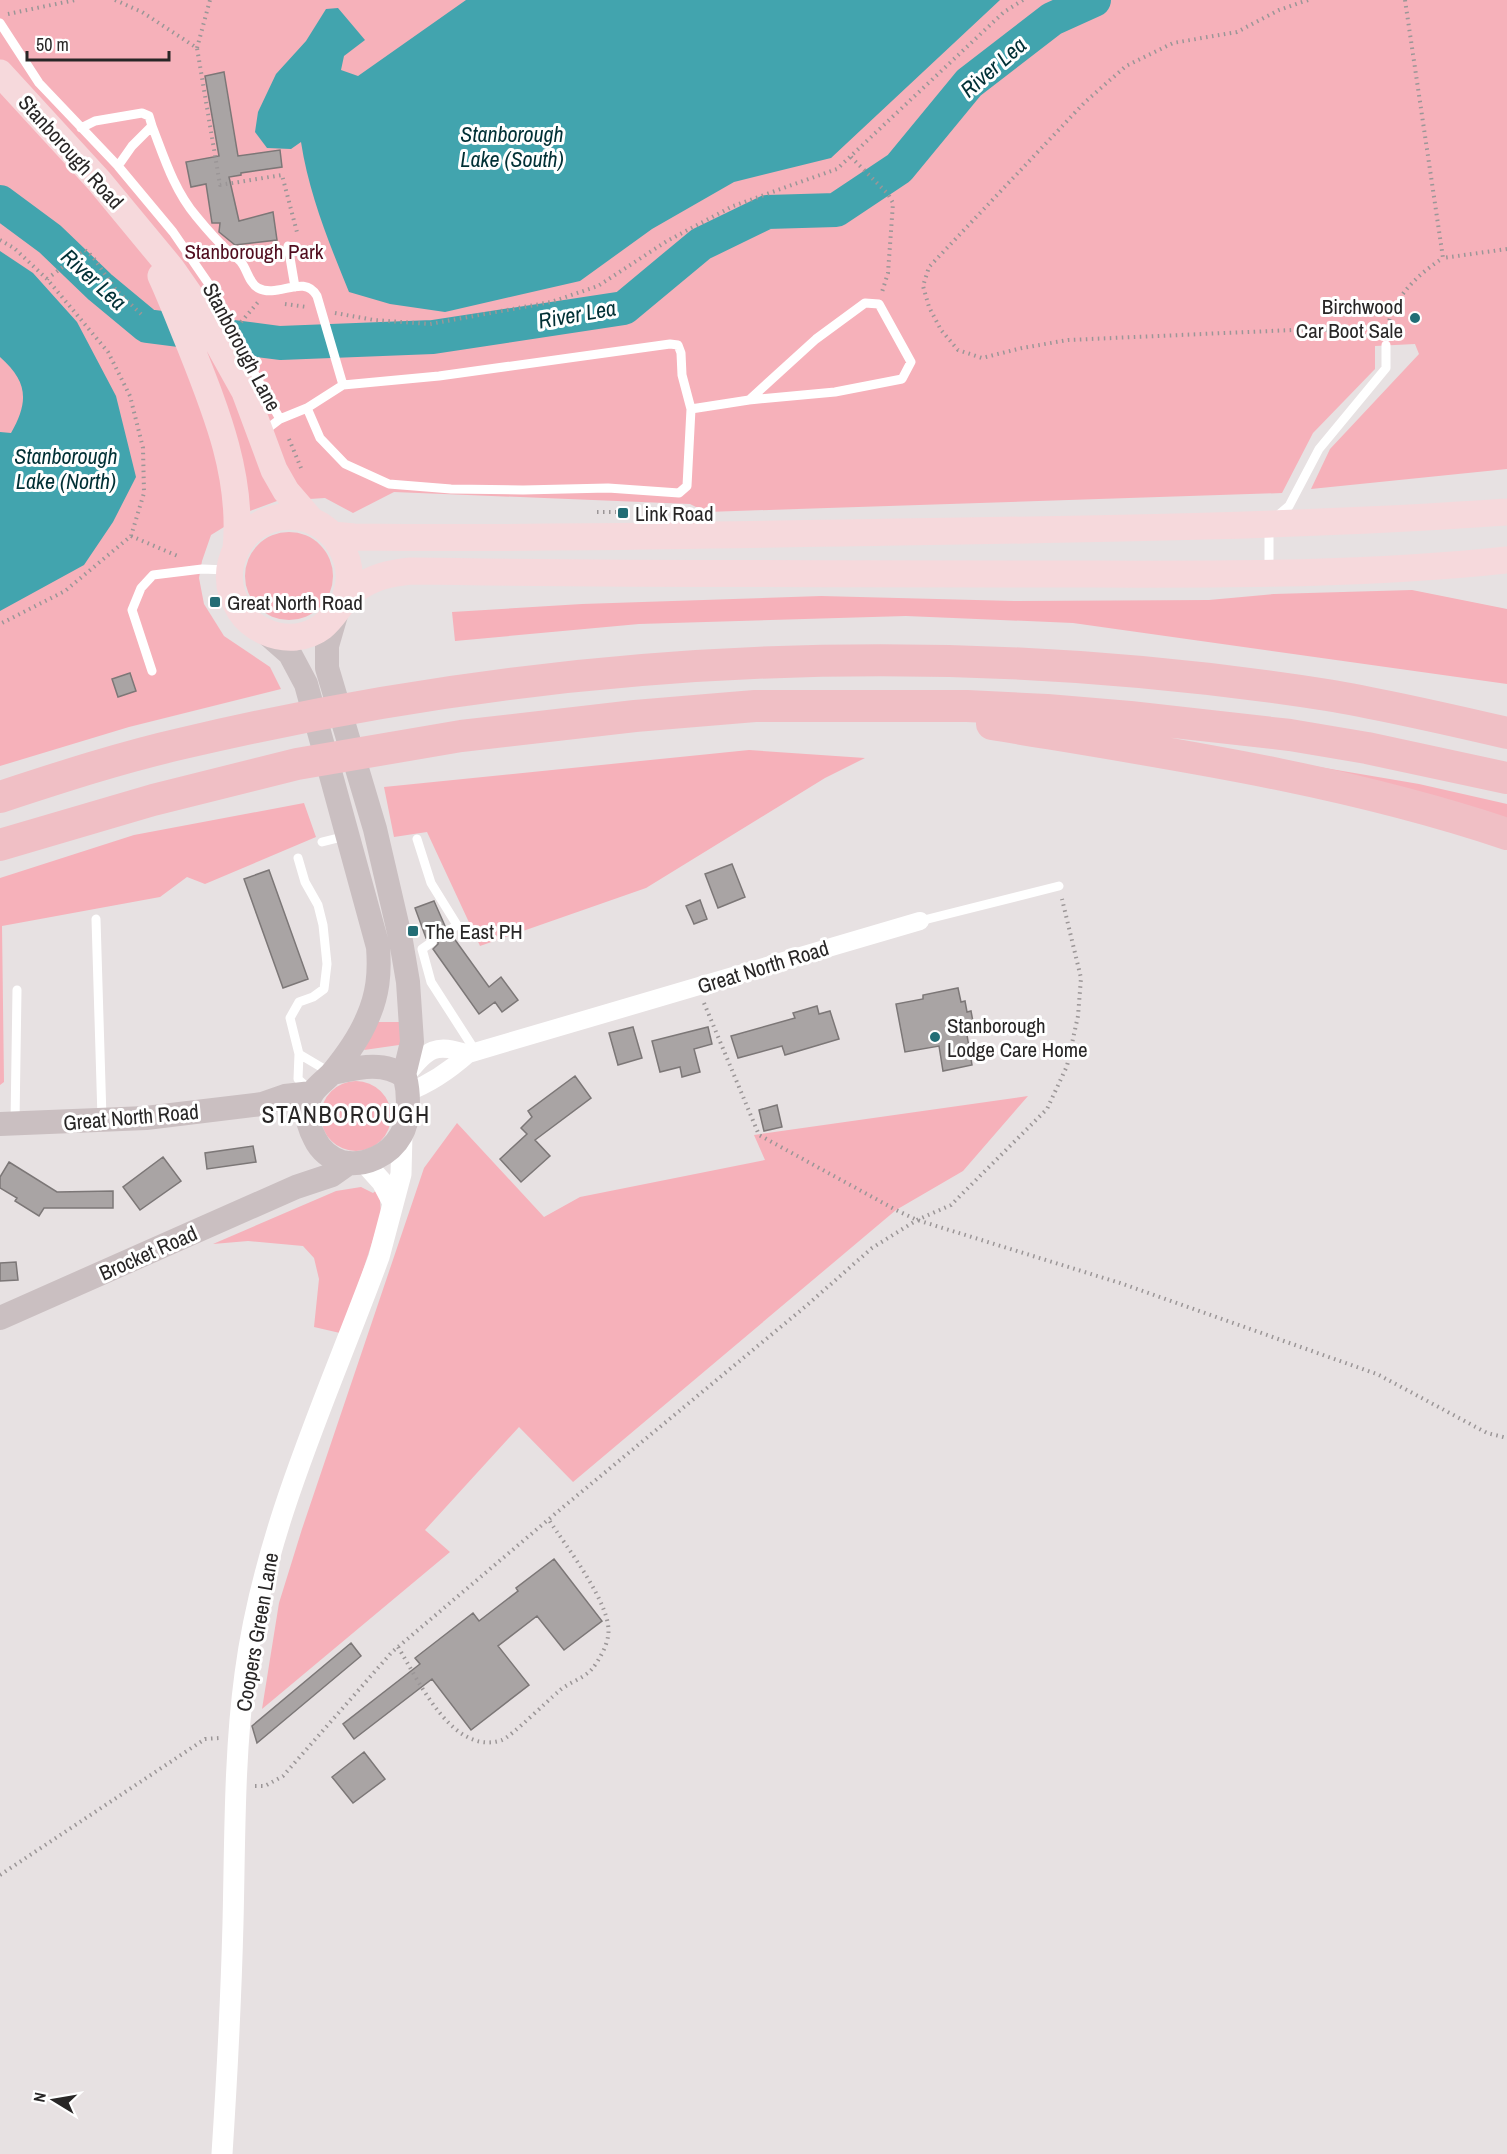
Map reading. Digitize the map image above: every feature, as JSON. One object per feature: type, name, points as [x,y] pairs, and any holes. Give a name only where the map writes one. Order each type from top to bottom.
[{"type":"highway","points":[[0,797],[180,744],[287,720],[380,703],[502,684],[599,673],[752,662],[908,659],[1039,665],[1161,675],[1328,696],[1418,712],[1507,733]]},
{"type":"highway","points":[[877,705],[1230,764],[1352,789],[1428,808],[1507,834]]},
{"type":"highway","points":[[0,845],[142,802],[297,764],[461,736],[635,716],[755,706],[877,705],[1047,710],[1290,735],[1388,752],[1507,778]]},
{"type":"highway","points":[[1418,712],[1507,716]]},
{"type":"main road","name":"Stanborough Road","points":[[0,74],[99,181],[196,301]]},
{"type":"main road","points":[[196,301],[209,392],[233,473],[237,500],[224,563],[230,585],[237,607],[252,624],[290,654],[306,684],[378,947],[380,971],[378,986],[368,1017],[352,1047],[332,1073],[312,1093],[307,1115],[312,1134],[307,1173],[296,1187]]},
{"type":"main road","points":[[196,301],[245,392],[271,426],[274,470],[286,491],[311,520],[333,535],[346,556],[349,579],[327,646],[327,668],[375,828],[401,940],[408,982],[412,1042],[402,1134],[379,1157],[357,1163],[331,1157],[312,1134],[262,1104]]},
{"type":"main road","points":[[333,535],[484,539],[1076,530],[1401,519],[1507,512]]},
{"type":"main road","points":[[224,563],[249,532],[260,524],[285,516],[311,520]]},
{"type":"main road","points":[[265,632],[296,637],[311,633],[325,625],[355,591],[374,579],[387,574],[411,571],[1269,573],[1400,568],[1507,560]]},
{"type":"main road","points":[[332,1073],[359,1067],[380,1067],[397,1071],[406,1082]]},
{"type":"main road","name":"Great North Road","points":[[8,1124],[146,1118],[262,1104],[285,1096],[312,1093]]},
{"type":"main road","name":"Brocket Road","points":[[0,1318],[296,1187],[332,1175],[357,1163]]},
{"type":"street","name":"Great North Road","points":[[472,1053],[447,1047],[424,1054],[406,1082],[427,1085],[472,1053],[920,921]]},
{"type":"street","name":"Coopers Green Lane","points":[[222,2154],[232,1958],[236,1786],[245,1673],[259,1599],[277,1529],[389,1226],[401,1174],[402,1134]]},
{"type":"street","points":[[357,1163],[382,1182],[393,1203]]},
{"type":"lane","name":"Stanborough Lane","points":[[0,23],[39,83],[118,166],[173,231],[196,301],[241,350],[271,426],[307,408],[343,385]]},
{"type":"lane","points":[[81,128],[95,121],[142,113],[149,116],[172,179],[195,215],[225,249],[239,259],[251,281],[258,288],[270,291],[306,285],[312,288],[343,385],[439,376],[670,344],[678,345],[681,353],[682,375],[691,409],[687,486],[679,493],[608,488],[451,489],[389,484],[345,464],[320,438],[307,408]]},
{"type":"lane","points":[[118,166],[132,146],[152,126]]},
{"type":"lane","points":[[288,246],[295,287]]},
{"type":"lane","points":[[691,409],[749,400],[835,392],[902,379],[911,362],[879,304],[865,303],[833,327],[749,400]]},
{"type":"lane","points":[[1269,573],[1269,524],[1289,506],[1319,449],[1386,368],[1386,345]]},
{"type":"lane","points":[[152,671],[132,610],[141,588],[153,574],[224,563]]},
{"type":"lane","points":[[322,842],[349,836]]},
{"type":"lane","points":[[417,840],[431,883],[457,925],[446,933]]},
{"type":"lane","points":[[298,858],[305,882],[318,905],[323,925],[327,964],[324,989],[313,997],[299,1002],[290,1017],[299,1054],[298,1079],[312,1093]]},
{"type":"lane","name":"Great North Road","points":[[920,921],[1059,886]]},
{"type":"lane","points":[[96,920],[102,1120]]},
{"type":"lane","points":[[432,942],[422,949],[431,982],[472,1053]]},
{"type":"lane","points":[[8,1124],[17,990]]},
{"type":"lane","points":[[299,1054],[332,1073]]},
{"type":"path","points":[[0,14],[75,0]]},
{"type":"path","points":[[116,0],[142,12],[197,48]]},
{"type":"path","points":[[210,0],[197,48],[220,185],[282,175],[298,237]]},
{"type":"path","points":[[278,303],[319,308],[374,320],[430,324],[551,302],[598,286],[667,241],[733,206],[837,169],[1004,12],[1023,0]]},
{"type":"path","points":[[1308,0],[1279,10],[1237,32],[1173,44],[1126,66],[1085,102],[929,267],[923,286],[929,307],[941,330],[958,350],[982,358],[1068,340],[1315,329],[1366,334],[1386,345],[1388,324],[1397,303],[1412,281],[1426,268],[1443,258],[1507,249]]},
{"type":"path","points":[[1405,0],[1443,258]]},
{"type":"path","points":[[850,157],[888,194],[893,203],[888,273],[879,304]]},
{"type":"path","points":[[0,240],[14,248],[47,279],[108,352],[130,396],[143,448],[144,493],[131,536],[65,591],[0,624]]},
{"type":"path","points":[[47,279],[85,250],[93,257],[116,290],[143,316]]},
{"type":"path","points":[[241,322],[249,315],[258,301],[267,302]]},
{"type":"path","points":[[131,536],[224,563]]},
{"type":"path","points":[[236,1786],[265,1786],[283,1776],[398,1647],[806,1306],[872,1248],[916,1221],[951,1205],[1047,1109],[1066,1066],[1078,1016],[1081,978],[1059,886]]},
{"type":"path","points":[[698,987],[759,1135],[916,1221],[1120,1283],[1377,1374],[1487,1433],[1507,1438]]},
{"type":"path","points":[[398,1647],[442,1717],[468,1739],[483,1744],[504,1739],[564,1686],[591,1670],[609,1636],[607,1618],[596,1592],[549,1520]]},
{"type":"path","points":[[0,1875],[205,1739],[239,1737]]},
{"type":"green space","name":"Stanborough Park","points":[[0,0],[1507,0],[1507,469],[1311,489],[1330,449],[1419,354],[1415,344],[1375,346],[1375,369],[1313,433],[1282,493],[706,512],[690,504],[394,492],[353,513],[325,498],[277,501],[250,511],[211,535],[199,578],[204,604],[224,636],[270,667],[281,689],[129,727],[0,766]]},
{"type":"green space","points":[[289,532],[306,535],[320,545],[330,559],[333,576],[330,593],[320,607],[306,617],[289,620],[272,617],[258,607],[248,593],[245,576],[248,559],[258,545],[272,535]]},
{"type":"green space","points":[[1412,590],[1507,609],[1507,684],[1073,623],[906,616],[639,624],[455,641],[452,612],[582,604],[821,596],[1014,601],[1209,600],[1274,594]]},
{"type":"green space","points":[[749,750],[865,758],[825,778],[646,888],[480,946],[427,832],[394,837],[384,787]]},
{"type":"green space","points":[[1278,760],[1419,784],[1507,804],[1507,823]]},
{"type":"green space","points":[[304,803],[316,837],[205,884],[187,877],[160,897],[2,926],[4,1082],[0,1085],[0,878],[134,835]]},
{"type":"green space","points":[[378,1022],[401,1022],[402,1042],[399,1045],[364,1050]]},
{"type":"green space","points":[[356,1081],[369,1084],[381,1091],[388,1103],[391,1116],[388,1129],[381,1141],[369,1148],[356,1151],[343,1148],[331,1141],[324,1129],[321,1116],[324,1103],[331,1091],[343,1084]]},
{"type":"green space","points":[[1028,1096],[963,1171],[896,1210],[573,1482],[519,1427],[425,1530],[450,1552],[262,1709],[279,1603],[302,1529],[424,1168],[457,1123],[544,1217],[580,1197],[765,1160],[754,1135]]},
{"type":"green space","points":[[361,1187],[373,1193],[377,1190],[381,1215],[351,1307],[340,1333],[314,1327],[319,1279],[314,1258],[303,1246],[248,1241],[213,1244],[336,1191]]},
{"type":"water","name":"Stanborough Lake (South)","points":[[466,0],[1000,0],[831,158],[734,182],[652,229],[580,281],[445,312],[390,304],[349,292],[314,199],[301,142],[291,149],[267,148],[255,132],[258,112],[276,74],[306,41],[326,9],[338,8],[365,40],[344,56],[341,70],[358,76]]},
{"type":"water","name":"Stanborough Lake (North)","points":[[0,251],[33,273],[77,322],[116,396],[136,477],[113,522],[84,565],[0,611],[0,432],[11,433],[21,411],[23,392],[16,375],[0,357]]},
{"type":"building","points":[[224,72],[238,156],[280,150],[282,167],[229,177],[239,221],[273,212],[277,240],[235,245],[219,232],[220,223],[212,223],[206,184],[191,187],[186,162],[219,156],[205,76]]},
{"type":"building","points":[[130,673],[136,691],[118,697],[112,679]]},
{"type":"building","points":[[732,864],[745,897],[718,908],[705,874]]},
{"type":"building","points":[[269,870],[308,979],[283,988],[244,879]]},
{"type":"building","points":[[700,900],[707,919],[694,924],[686,906]]},
{"type":"building","points":[[434,901],[445,926],[440,931],[441,937],[446,940],[453,937],[489,987],[501,977],[518,1000],[502,1012],[495,1002],[479,1014],[433,949],[438,944],[438,939],[432,935],[426,938],[415,908]]},
{"type":"building","name":"Stanborough Lodge Care Home","points":[[958,988],[961,1002],[965,1001],[967,1012],[971,1011],[974,1027],[966,1029],[972,1065],[943,1071],[939,1046],[905,1052],[896,1004],[923,999],[923,995]]},
{"type":"building","points":[[817,1006],[819,1014],[830,1011],[839,1039],[785,1055],[782,1046],[738,1058],[731,1036],[795,1018],[793,1013]]},
{"type":"building","points":[[633,1027],[642,1058],[618,1065],[609,1033]]},
{"type":"building","points":[[708,1027],[712,1044],[694,1049],[700,1072],[682,1077],[680,1067],[660,1072],[652,1041]]},
{"type":"building","points":[[575,1076],[591,1098],[535,1140],[550,1156],[521,1182],[500,1159],[527,1134],[521,1128],[532,1117],[528,1111]]},
{"type":"building","points":[[777,1105],[782,1127],[764,1131],[759,1110]]},
{"type":"building","points":[[253,1146],[256,1162],[207,1169],[205,1153]]},
{"type":"building","points":[[163,1157],[181,1181],[140,1210],[123,1187]]},
{"type":"building","points":[[9,1162],[57,1192],[113,1191],[113,1208],[44,1208],[39,1216],[15,1201],[17,1198],[0,1188],[0,1177]]},
{"type":"building","points":[[16,1262],[18,1280],[0,1281],[0,1263]]},
{"type":"building","points":[[554,1559],[602,1621],[564,1650],[537,1616],[498,1646],[529,1685],[471,1730],[432,1679],[354,1739],[343,1724],[420,1664],[415,1658],[473,1613],[479,1621],[518,1591],[516,1588]]},
{"type":"building","points":[[351,1643],[361,1656],[257,1743],[252,1726]]},
{"type":"building","points":[[364,1752],[385,1779],[353,1803],[332,1777]]},
{"type":"waterway","name":"River Lea","points":[[0,202],[50,239],[100,287],[147,326],[280,343],[433,337],[624,308],[701,244],[767,212],[836,210],[899,168],[969,83],[1052,19],[1094,0]]},
{"type":"place","name":"Birchwood Car Boot Sale","points":[[1415,318]]},
{"type":"place","name":"Link Road","points":[[623,513]]},
{"type":"place","name":"Great North Road","points":[[215,602]]},
{"type":"place","name":"The East PH","points":[[413,931]]},
{"type":"place","name":"Stanborough Lodge Care Home","points":[[935,1037]]},
{"type":"district","name":"STANBOROUGH","points":[[346,1114]]}]
